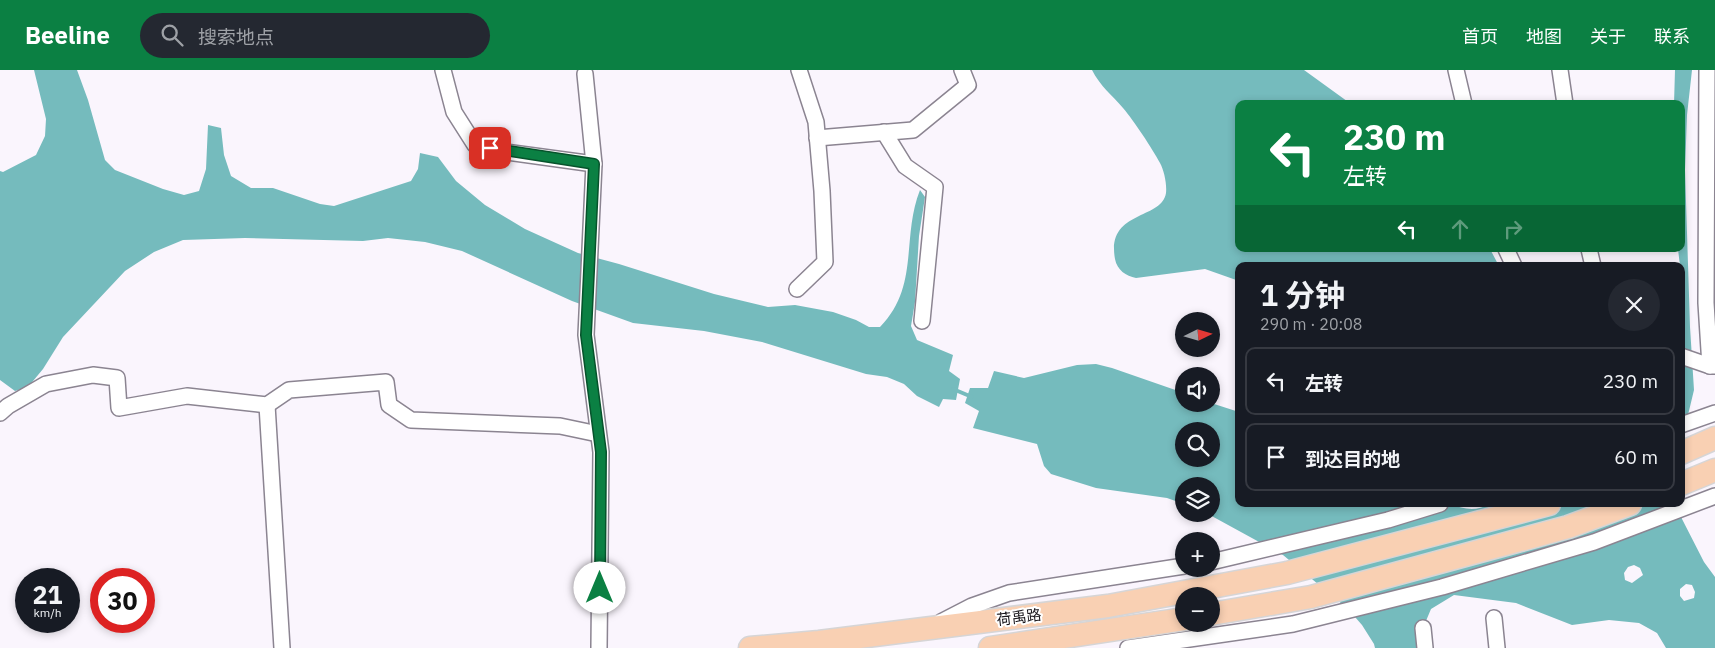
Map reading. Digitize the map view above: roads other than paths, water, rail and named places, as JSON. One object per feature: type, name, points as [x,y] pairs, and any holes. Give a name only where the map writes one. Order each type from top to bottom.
[{"type":"main road","points":[[1685,451],[1715,438]]},
{"type":"main road","points":[[1685,482],[1715,470]]},
{"type":"main road","name":"荷禹路","points":[[750,648],[1108,606],[1287,573],[1538,507]]},
{"type":"main road","points":[[1220,612],[1311,597],[1568,527],[1622,507]]},
{"type":"main road","name":"荷禹路","points":[[990,648],[1175,620]]},
{"type":"street","points":[[443,70],[454,112],[474,145],[506,152],[594,164]]},
{"type":"street","points":[[797,289],[825,262],[822,191],[816,122],[799,70]]},
{"type":"street","points":[[818,138],[913,130],[968,85],[962,70]]},
{"type":"street","points":[[1456,70],[1463,100]]},
{"type":"street","points":[[1560,70],[1564,100]]},
{"type":"street","points":[[1686,357],[1712,366],[1706,303],[1707,70]]},
{"type":"street","points":[[585,74],[594,164],[586,335],[601,452],[599,648]]},
{"type":"street","points":[[884,132],[905,166],[935,187],[922,321]]},
{"type":"street","points":[[0,413],[8,406],[46,384],[93,375],[118,378],[119,408],[187,396],[267,405],[290,390],[386,382],[389,405],[411,420],[560,426],[598,434]]},
{"type":"street","points":[[267,405],[282,648]]},
{"type":"street","points":[[1685,424],[1709,415]]},
{"type":"street","points":[[1128,648],[1293,624],[1442,587],[1594,542],[1713,497]]},
{"type":"street","points":[[1220,560],[1388,520],[1430,507]]},
{"type":"street","points":[[928,628],[972,606],[1009,593],[1175,567]]},
{"type":"street","points":[[1494,618],[1497,648]]},
{"type":"street","points":[[1423,628],[1424,648]]},
{"type":"water","points":[[34,70],[77,70],[88,100],[105,160],[115,170],[163,189],[184,195],[199,191],[206,169],[208,125],[221,128],[224,155],[231,176],[251,188],[273,188],[320,204],[334,206],[411,181],[418,169],[420,153],[438,157],[456,181],[485,205],[525,229],[578,253],[714,294],[768,307],[795,305],[833,312],[869,327],[880,327],[892,311],[900,295],[908,261],[914,208],[920,190],[925,197],[919,236],[915,302],[911,326],[917,340],[953,355],[949,371],[960,379],[956,400],[943,399],[939,407],[917,396],[904,384],[887,377],[866,374],[762,342],[704,331],[633,323],[572,301],[462,251],[425,242],[388,238],[363,241],[245,238],[183,240],[154,252],[125,271],[63,337],[43,369],[28,387],[15,391],[0,380],[0,171],[3,172],[36,155],[45,136],[46,119]]},
{"type":"water","points":[[1092,70],[1304,70],[1345,100],[1235,100],[1235,252],[1492,252],[1497,262],[1235,262],[1235,280],[1205,269],[1136,278],[1129,276],[1122,272],[1116,263],[1114,243],[1119,232],[1126,224],[1162,202],[1166,193],[1165,177],[1160,163],[1143,135],[1123,108],[1099,81]]},
{"type":"water","points":[[1675,70],[1692,70],[1687,115],[1685,170],[1685,100],[1674,100]]},
{"type":"water","points":[[1685,170],[1694,390],[1685,434],[1685,262],[1680,262],[1678,252],[1685,252]]},
{"type":"water","points":[[1096,364],[1175,390],[1175,412],[1220,412],[1220,406],[1235,411],[1235,507],[1460,507],[1470,509],[1485,507],[1680,507],[1682,519],[1704,562],[1715,577],[1715,648],[1666,648],[1657,633],[1639,623],[1609,620],[1572,625],[1516,603],[1454,595],[1431,609],[1423,628],[1418,648],[1375,648],[1362,625],[1348,609],[1283,555],[1220,521],[1220,477],[1175,477],[1175,501],[1167,498],[1096,488],[1051,474],[1044,466],[1037,444],[973,428],[979,411],[965,403],[970,388],[988,388],[994,371],[1024,378],[1077,365]],"holes":[[[1634,565],[1640,568],[1643,575],[1632,583],[1625,580],[1624,573],[1628,567]],[[1686,584],[1692,585],[1695,592],[1694,598],[1684,601],[1680,596],[1680,589]]]},
{"type":"waterway","points":[[953,389],[972,397]]}]
